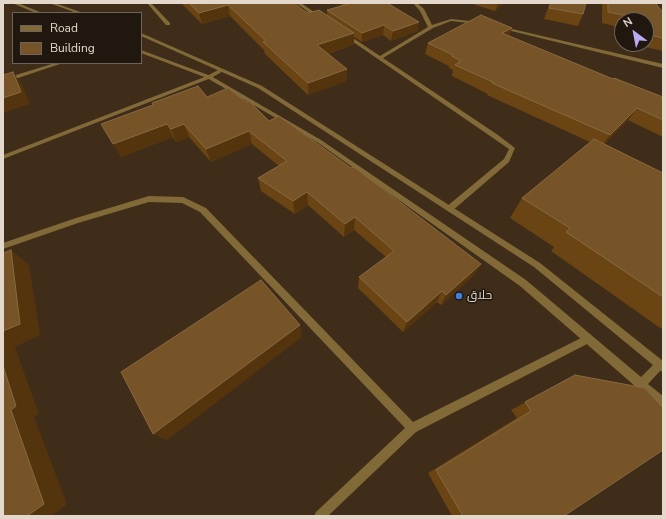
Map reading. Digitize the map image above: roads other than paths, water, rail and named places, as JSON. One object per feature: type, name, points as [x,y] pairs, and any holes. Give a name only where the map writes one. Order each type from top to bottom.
[{"type":"street","points":[[14,3],[37,12]]},
{"type":"street","points":[[51,3],[78,12]]},
{"type":"street","points":[[149,3],[168,24]]},
{"type":"street","points":[[298,3],[323,20]]},
{"type":"street","points":[[415,3],[422,10],[431,27]]},
{"type":"street","points":[[380,58],[431,27],[451,20],[484,23]]},
{"type":"street","points":[[498,27],[663,66]]},
{"type":"street","points":[[342,33],[512,148],[507,160],[449,209]]},
{"type":"street","points":[[142,34],[260,87],[537,265],[661,366],[641,384]]},
{"type":"street","points":[[142,51],[209,77],[319,141],[523,282],[663,403]]},
{"type":"street","points":[[3,81],[57,64]]},
{"type":"street","points":[[3,157],[209,77],[222,70]]},
{"type":"street","points":[[3,246],[76,221],[150,199],[183,200],[203,210],[412,428]]},
{"type":"street","points":[[320,516],[412,428],[588,339]]},
{"type":"place","name":"حلاق","points":[[459,296]]}]
